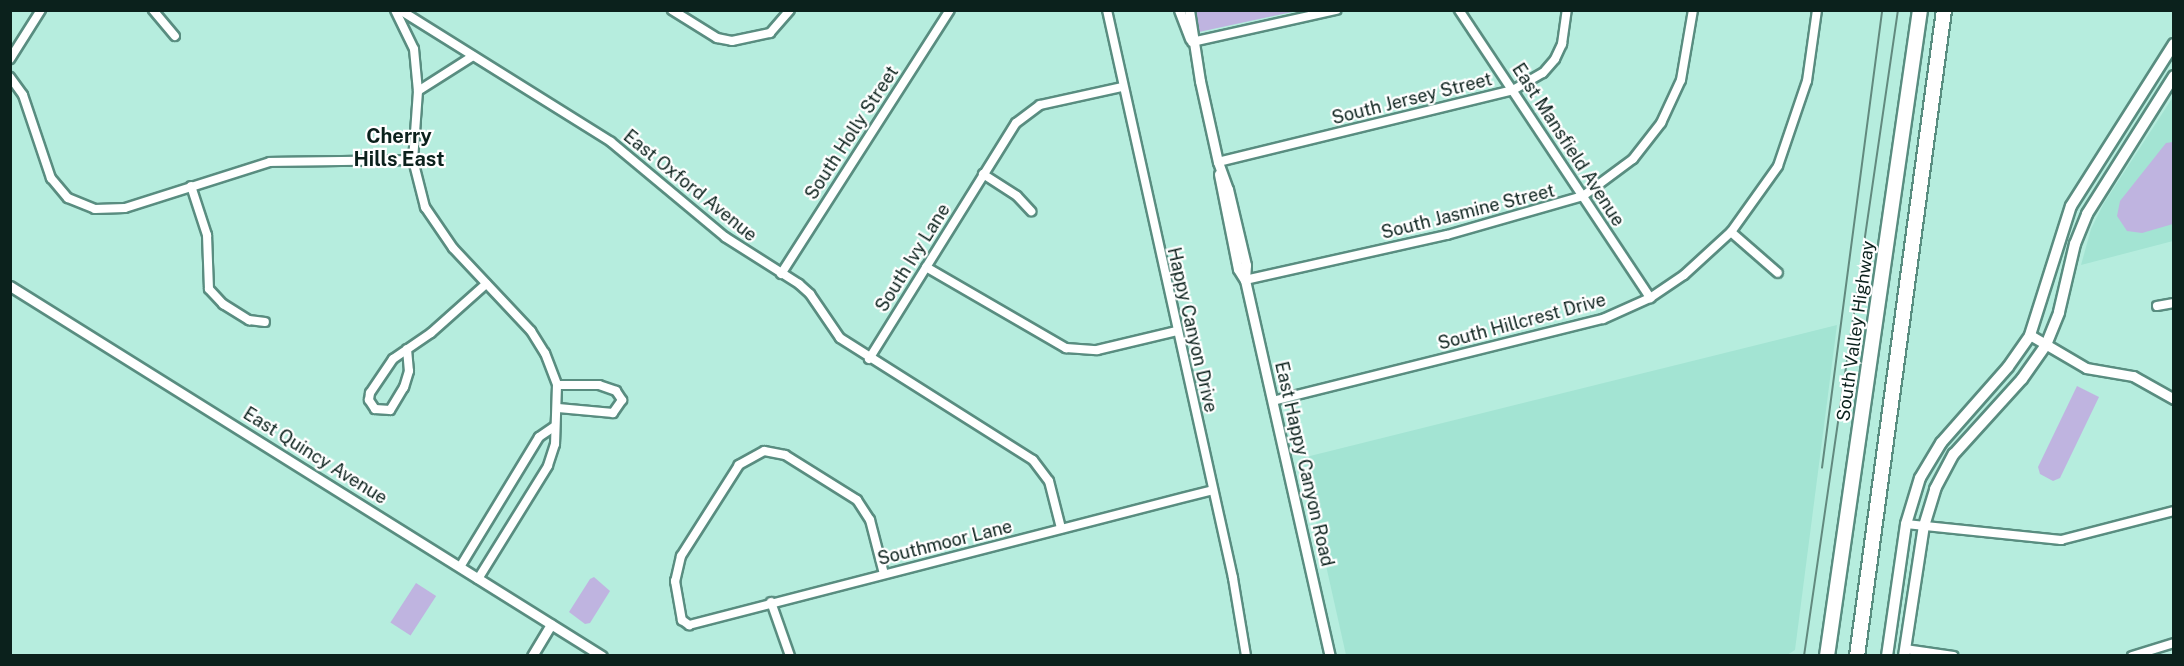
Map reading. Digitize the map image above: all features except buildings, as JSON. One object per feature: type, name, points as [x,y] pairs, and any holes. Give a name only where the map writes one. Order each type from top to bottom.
[{"type":"highway","name":"South Valley Highway","points":[[1827,656],[1920,10]]},
{"type":"highway","points":[[1857,656],[1944,10]]},
{"type":"main road","points":[[1887,656],[1906,524],[1915,490],[1934,453],[2008,368],[2030,335],[2072,206],[2174,44]]},
{"type":"main road","points":[[1905,652],[1924,526],[1935,489],[1954,454],[2022,380],[2046,345],[2059,312],[2075,244],[2087,214],[2174,76]]},
{"type":"street","points":[[10,59],[41,10]]},
{"type":"street","points":[[153,10],[175,36]]},
{"type":"street","points":[[395,10],[414,49],[418,91],[413,160],[418,188],[435,225],[486,284],[531,331],[557,385],[555,444],[548,466],[478,579]]},
{"type":"street","name":"East Oxford Avenue","points":[[400,10],[621,149],[725,237],[810,294],[832,329],[869,359],[1033,460],[1048,481],[1061,528]]},
{"type":"street","points":[[672,10],[717,38],[732,42],[770,33],[790,10]]},
{"type":"street","name":"South Holly Street","points":[[782,274],[950,10]]},
{"type":"street","name":"Happy Canyon Drive","points":[[1107,10],[1122,87],[1213,490],[1246,656]]},
{"type":"street","name":"East Happy Canyon Road","points":[[1179,10],[1192,42]]},
{"type":"street","name":"East Happy Canyon Road","points":[[1188,10],[1192,42],[1218,162],[1220,190],[1238,269],[1245,280],[1330,656]]},
{"type":"street","points":[[1192,42],[1336,10]]},
{"type":"street","name":"East Mansfield Avenue","points":[[1459,10],[1650,298]]},
{"type":"street","name":"South Jersey Street","points":[[1218,162],[1513,90],[1543,73],[1555,59],[1563,44],[1567,10]]},
{"type":"street","name":"South Jasmine Street","points":[[1245,280],[1447,235],[1582,196],[1633,159],[1661,123],[1681,80],[1692,10]]},
{"type":"street","name":"South Hillcrest Drive","points":[[1273,400],[1581,325],[1650,298],[1710,255],[1753,206],[1787,146],[1807,81],[1817,10]]},
{"type":"street","points":[[418,91],[473,56]]},
{"type":"street","points":[[10,77],[23,94],[51,178],[75,202],[95,209],[116,210],[270,162],[413,160]]},
{"type":"street","name":"South Ivy Lane","points":[[869,359],[1016,123],[1040,105],[1122,87]]},
{"type":"street","points":[[983,174],[1017,196],[1031,211]]},
{"type":"street","points":[[191,186],[207,235],[209,289],[223,304],[249,320],[265,322]]},
{"type":"street","points":[[1731,232],[1778,273]]},
{"type":"street","points":[[926,267],[1066,348],[1097,350],[1178,331]]},
{"type":"street","points":[[407,350],[409,371],[404,387],[390,410],[375,409],[369,400],[370,393],[393,359],[486,284]]},
{"type":"street","name":"East Quincy Avenue","points":[[10,286],[602,656]]},
{"type":"street","points":[[2157,306],[2174,303]]},
{"type":"street","points":[[2030,335],[2091,370],[2133,376],[2174,399]]},
{"type":"street","points":[[557,385],[599,385],[616,391],[622,400],[613,413],[558,408]]},
{"type":"street","points":[[460,567],[539,437],[554,426]]},
{"type":"street","name":"Southmoor Lane","points":[[884,574],[870,520],[856,500],[785,455],[764,451],[739,465],[681,556],[675,580],[685,624],[884,574],[1061,528],[1213,490]]},
{"type":"street","points":[[1906,524],[2061,540],[2174,511]]},
{"type":"street","points":[[771,602],[790,656]]},
{"type":"street","points":[[531,656],[551,624]]},
{"type":"street","points":[[2132,656],[2174,643]]},
{"type":"street","points":[[1905,652],[1954,656]]},
{"type":"shaded area","points":[[1194,10],[1297,11],[1199,32]]},
{"type":"shaded area","points":[[2173,97],[2173,241],[2081,265],[2091,229],[2104,203]]},
{"type":"shaded area","points":[[2173,142],[2173,224],[2142,233],[2127,231],[2117,216],[2120,201],[2166,143]]},
{"type":"shaded area","points":[[1837,325],[1795,650],[1787,655],[1346,655],[1302,458]]},
{"type":"shaded area","points":[[2077,386],[2099,397],[2060,478],[2053,481],[2040,474],[2038,467]]},
{"type":"shaded area","points":[[594,577],[610,591],[590,623],[585,624],[569,612],[590,579]]},
{"type":"shaded area","points":[[416,583],[436,596],[411,635],[390,622]]},
{"type":"tram line","points":[[1822,468],[1882,10]]},
{"type":"tram line","points":[[1804,656],[1898,10]]},
{"type":"district","name":"Cherry Hills East","points":[[399,148]]}]
